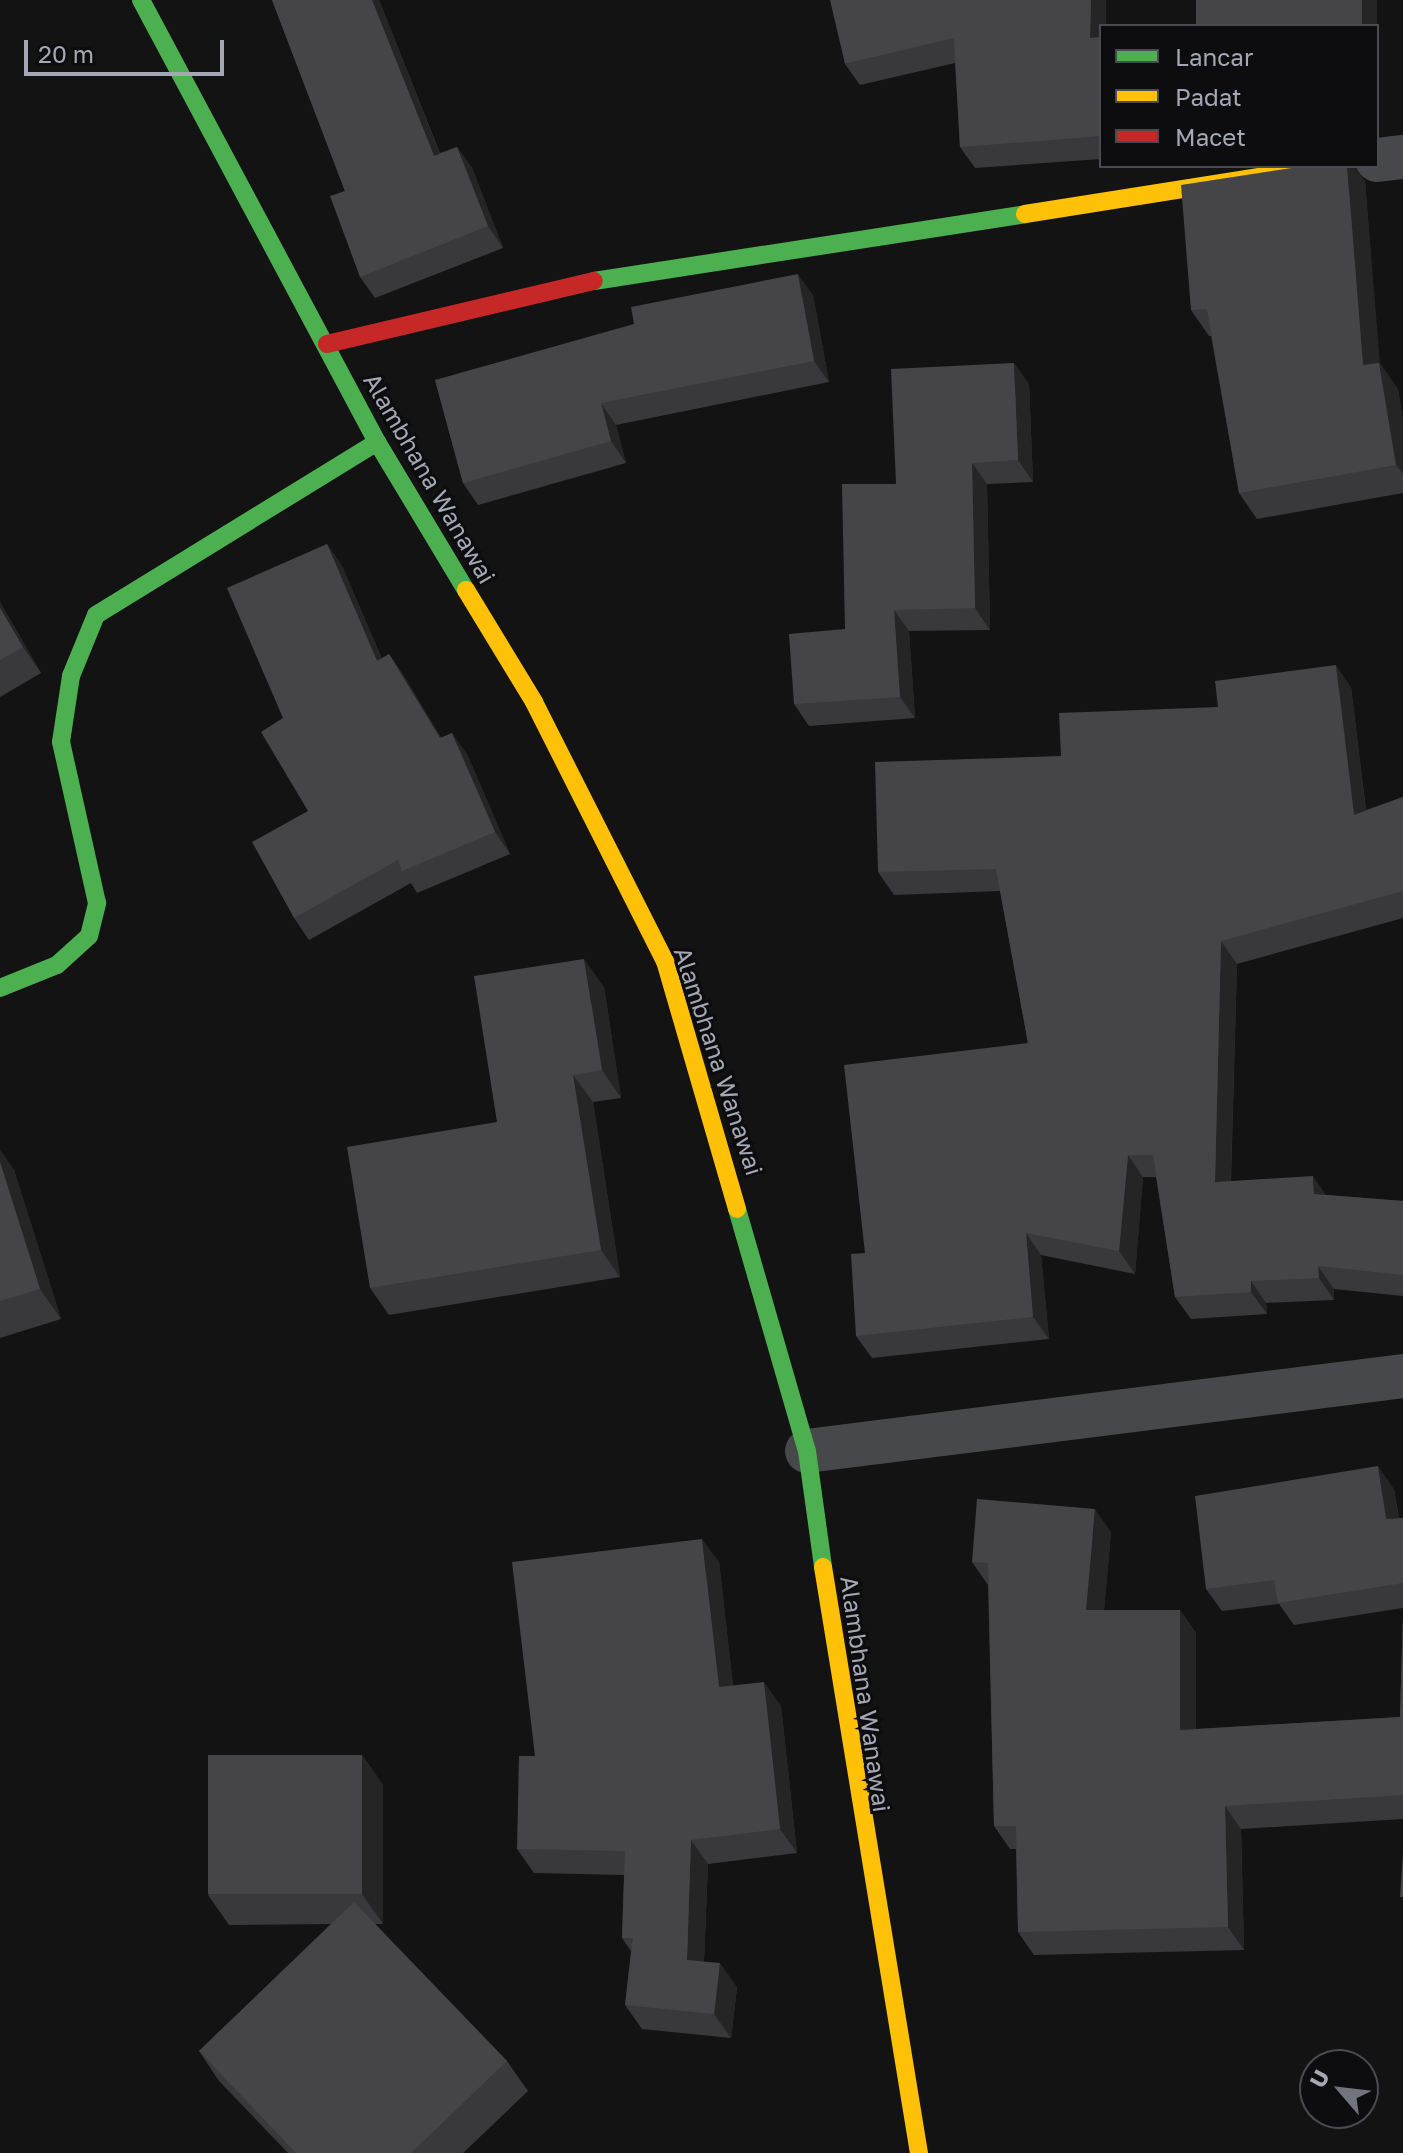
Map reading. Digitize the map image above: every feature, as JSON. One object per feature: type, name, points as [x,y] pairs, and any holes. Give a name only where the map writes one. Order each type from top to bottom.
[{"type":"main road","name":"Alambhana Wanawai","points":[[141,0],[377,442],[534,702],[665,961],[807,1451],[855,1795],[919,2153]]},
{"type":"main road","points":[[327,344],[557,287],[1316,168]]},
{"type":"main road","points":[[0,988],[57,965],[89,936],[97,903],[61,742],[71,676],[96,615],[377,442]]},
{"type":"street","points":[[1379,160],[1403,157]]},
{"type":"street","points":[[807,1451],[1403,1376]]},
{"type":"building","points":[[272,0],[372,0],[434,156],[457,147],[488,226],[360,277],[330,196],[345,191]]},
{"type":"building","points":[[830,0],[1091,0],[1090,38],[1099,37],[1099,136],[960,147],[954,38],[845,64]]},
{"type":"building","points":[[1196,0],[1362,0],[1362,24],[1196,24]]},
{"type":"building","points":[[1292,168],[1347,168],[1363,365],[1379,363],[1396,465],[1239,493],[1207,309],[1191,310],[1181,185]]},
{"type":"building","points":[[798,274],[814,361],[601,403],[611,441],[463,483],[435,380],[634,324],[631,307]]},
{"type":"building","points":[[1014,363],[1018,460],[972,463],[975,608],[894,610],[900,697],[794,704],[789,634],[845,629],[842,484],[896,484],[891,369]]},
{"type":"building","points":[[327,544],[377,661],[389,654],[440,738],[452,733],[495,832],[402,871],[398,860],[294,918],[252,842],[308,811],[261,732],[283,718],[227,588]]},
{"type":"building","points":[[0,608],[23,647],[0,660]]},
{"type":"building","points":[[1336,665],[1354,815],[1403,797],[1403,891],[1221,941],[1215,1182],[1313,1176],[1314,1194],[1403,1201],[1403,1275],[1318,1266],[1319,1278],[1251,1281],[1251,1292],[1175,1297],[1153,1155],[1128,1155],[1119,1251],[1026,1233],[1033,1317],[856,1336],[851,1254],[865,1253],[844,1065],[1028,1043],[996,869],[878,872],[875,762],[1061,756],[1059,713],[1218,707],[1215,681]]},
{"type":"building","points":[[584,959],[602,1070],[573,1075],[601,1250],[370,1288],[347,1147],[497,1122],[474,976]]},
{"type":"building","points":[[0,1162],[40,1289],[0,1301]]},
{"type":"building","points":[[1378,1466],[1386,1519],[1403,1518],[1403,1583],[1278,1603],[1274,1580],[1206,1589],[1195,1496]]},
{"type":"building","points":[[977,1499],[1095,1509],[1086,1610],[1180,1610],[1180,1730],[1400,1717],[1403,1615],[1403,1795],[1225,1806],[1228,1927],[1018,1932],[1016,1826],[994,1826],[988,1563],[972,1562]]},
{"type":"building","points":[[702,1539],[719,1687],[764,1682],[780,1829],[691,1840],[687,1960],[720,1963],[714,2014],[625,2005],[633,1938],[622,1938],[625,1851],[517,1849],[519,1756],[535,1756],[512,1562]]},
{"type":"building","points":[[208,1755],[362,1755],[362,1894],[208,1894]]},
{"type":"building","points":[[1403,1853],[1403,1897],[1400,1897]]},
{"type":"building","points":[[354,1902],[507,2061],[411,2153],[296,2153],[199,2051]]},
{"type":"traffic: fast","points":[[141,0],[377,442],[466,590]]},
{"type":"traffic: fast","points":[[594,281],[1025,214]]},
{"type":"traffic: fast","points":[[0,988],[57,965],[89,936],[97,903],[61,742],[71,676],[96,615],[377,442]]},
{"type":"traffic: fast","points":[[737,1209],[807,1451],[823,1567]]},
{"type":"traffic: slow","points":[[1025,214],[1316,168]]},
{"type":"traffic: slow","points":[[466,590],[534,702],[665,961],[737,1209]]},
{"type":"traffic: slow","points":[[823,1567],[919,2153]]},
{"type":"traffic: jam","points":[[327,344],[594,281]]}]
